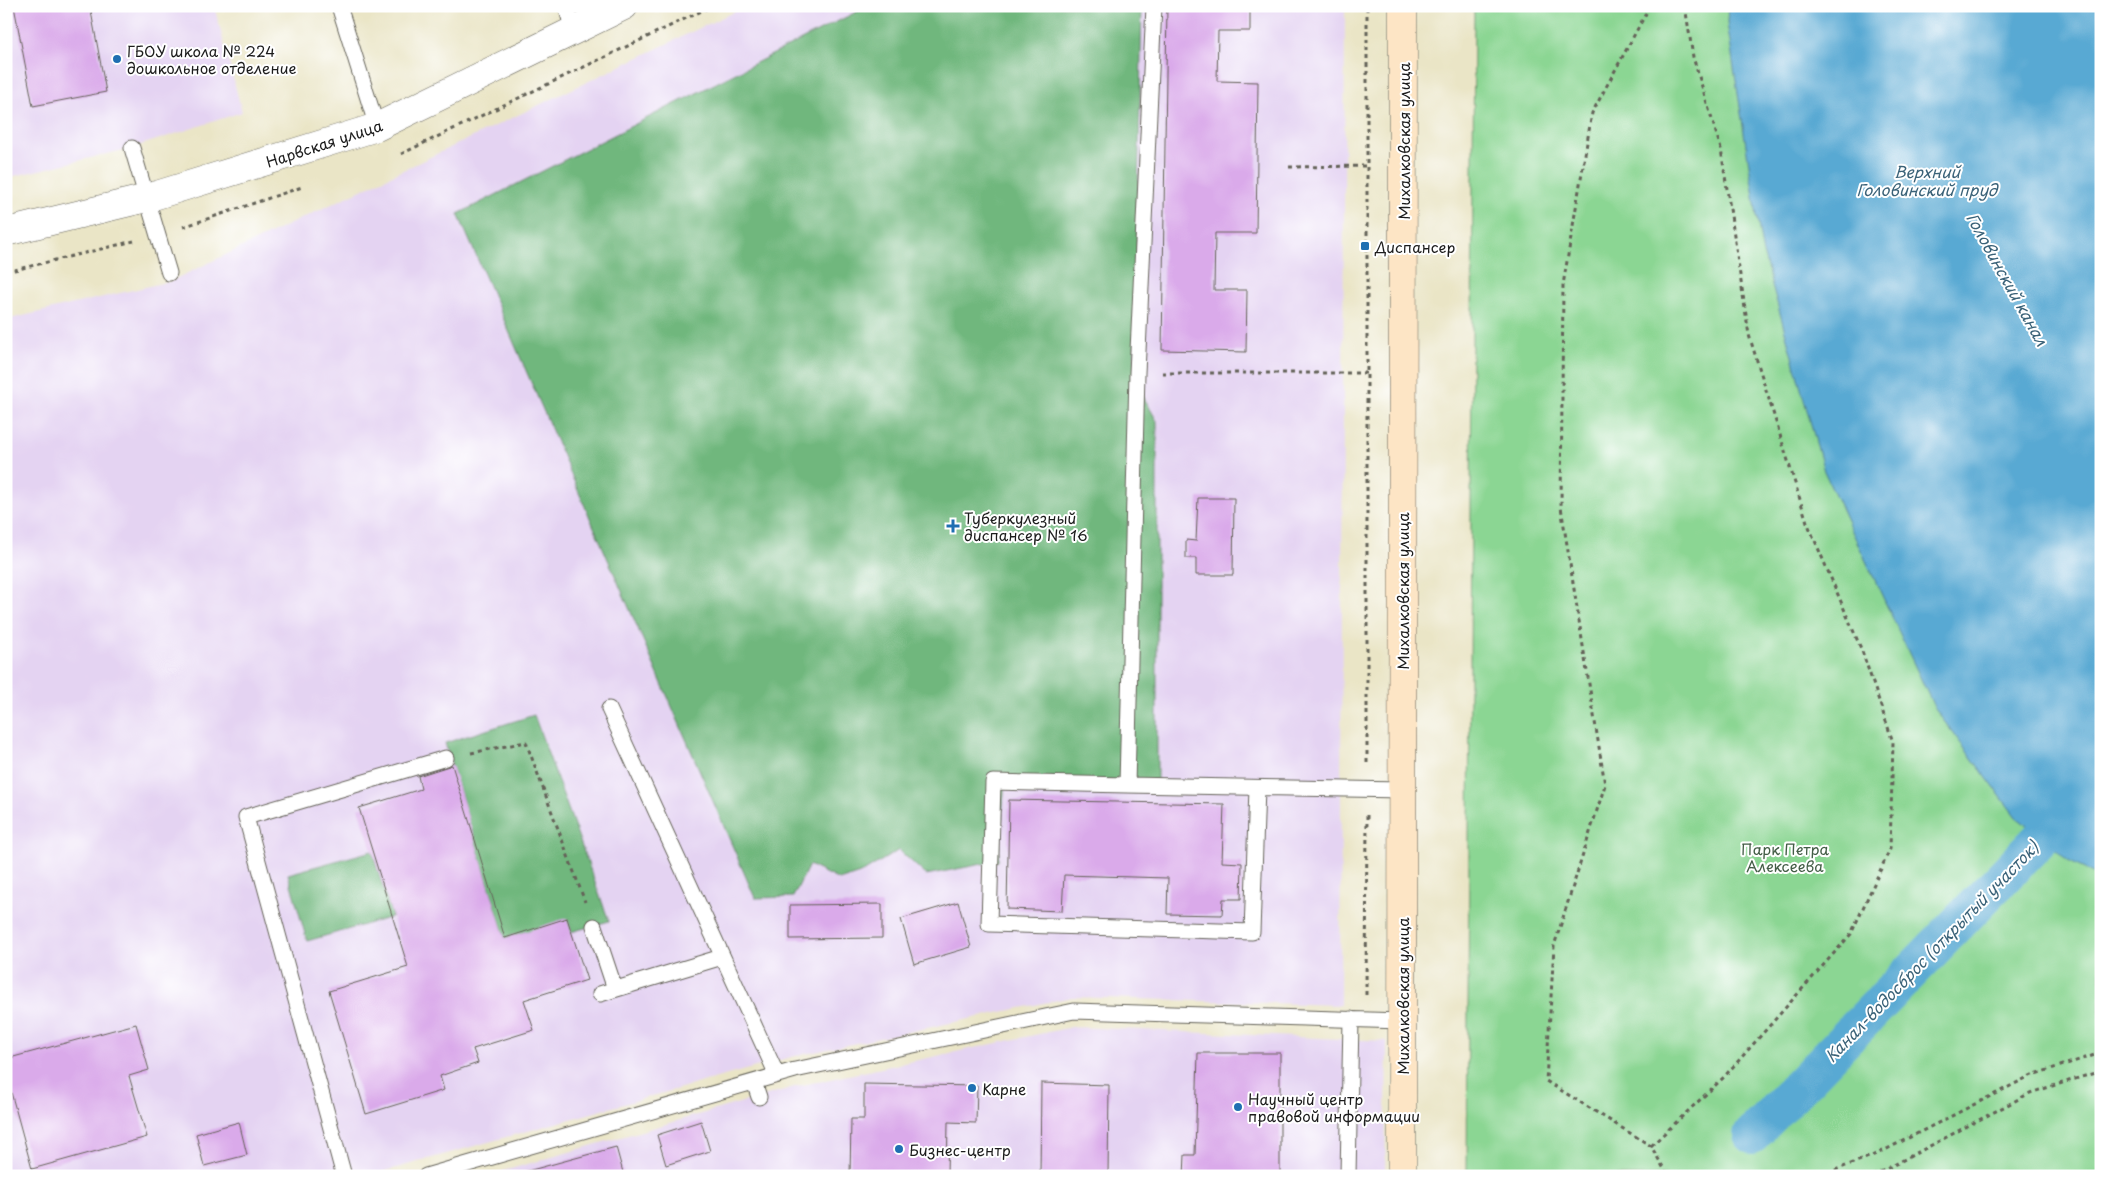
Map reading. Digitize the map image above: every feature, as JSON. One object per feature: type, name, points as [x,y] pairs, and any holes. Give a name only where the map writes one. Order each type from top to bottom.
[{"type":"street","name":"Нарвская улица","points":[[6,232],[147,198],[377,127],[569,19],[624,6]]},
{"type":"street","name":"Михалковская улица","points":[[1402,1176],[1403,6]]},
{"type":"lane","points":[[339,6],[377,127]]},
{"type":"lane","points":[[1127,785],[1136,373],[1154,6]]},
{"type":"lane","points":[[132,148],[169,272]]},
{"type":"lane","points":[[609,709],[777,1075]]},
{"type":"lane","points":[[344,1176],[246,817],[446,758]]},
{"type":"lane","points":[[1257,788],[1252,932],[990,924],[993,782],[1402,790]]},
{"type":"lane","points":[[594,926],[615,989]]},
{"type":"lane","points":[[600,994],[722,956]]},
{"type":"lane","points":[[426,1176],[777,1075],[1074,1011],[1402,1020]]},
{"type":"lane","points":[[1348,1176],[1351,1019]]},
{"type":"lane","points":[[754,1082],[759,1097]]},
{"type":"path","points":[[1366,1019],[1367,6]]},
{"type":"path","points":[[1650,6],[1592,113],[1563,285],[1561,507],[1605,784],[1554,946],[1546,1081],[1651,1146],[1668,1176]]},
{"type":"path","points":[[1651,1146],[1724,1077],[1851,934],[1890,849],[1891,820],[1893,742],[1862,651],[1807,522],[1749,335],[1721,149],[1693,57],[1685,6]]},
{"type":"path","points":[[1289,167],[1367,166]]},
{"type":"path","points":[[1136,373],[1366,373]]},
{"type":"path","points":[[446,758],[526,742],[594,926]]},
{"type":"path","points":[[1820,1176],[1880,1153],[2032,1075],[2101,1053]]},
{"type":"path","points":[[1873,1176],[2030,1093],[2101,1071]]},
{"type":"shaded area","name":"ГБОУ школа № 224 дошкольное отделение","points":[[6,6],[214,6],[242,112],[132,148],[6,178]]},
{"type":"shaded area","points":[[746,6],[1345,6],[1340,1005],[1072,997],[791,1057],[368,1176],[6,1176],[6,320],[171,281]]},
{"type":"shaded area","points":[[1072,1027],[1387,1041],[1385,1176],[486,1176],[798,1086]]},
{"type":"green space","points":[[868,6],[1142,6],[1134,380],[1157,421],[1157,781],[1005,782],[998,861],[926,875],[899,850],[863,872],[839,880],[809,865],[793,897],[755,898],[458,214]]},
{"type":"green space","name":"Парк Петра Алексеева","points":[[1474,6],[2101,6],[2101,1176],[1467,1176]]},
{"type":"green space","points":[[534,715],[609,921],[571,932],[567,919],[505,938],[445,743]]},
{"type":"green space","points":[[372,851],[392,917],[307,941],[288,874]]},
{"type":"water","name":"Верхний Головинский пруд","points":[[1728,6],[2101,6],[2101,877],[2068,861],[2042,837],[2016,817],[1935,709],[1824,471],[1762,249],[1727,23]]},
{"type":"building","points":[[14,6],[90,6],[106,92],[33,106]]},
{"type":"building","points":[[1167,6],[1250,6],[1250,31],[1218,31],[1217,81],[1258,82],[1256,233],[1215,233],[1214,290],[1247,290],[1246,352],[1162,350]]},
{"type":"building","points":[[1198,498],[1234,498],[1233,575],[1196,575],[1196,558],[1186,558],[1186,540],[1196,541]]},
{"type":"building","points":[[452,765],[505,938],[567,918],[587,980],[524,1000],[534,1030],[473,1049],[478,1063],[440,1076],[444,1090],[366,1114],[329,991],[408,967],[359,808],[421,789],[418,776]]},
{"type":"building","points":[[1009,800],[1224,804],[1222,862],[1242,863],[1241,899],[1223,899],[1222,915],[1167,914],[1168,878],[1064,875],[1062,911],[1007,909]]},
{"type":"building","points":[[958,902],[971,947],[914,964],[901,919]]},
{"type":"building","points":[[882,904],[882,938],[790,939],[790,905]]},
{"type":"building","points":[[136,1024],[149,1070],[129,1076],[147,1137],[32,1169],[6,1074],[6,1059]]},
{"type":"building","name":"Научный центр правовой информации","points":[[1198,1053],[1280,1053],[1280,1176],[1184,1176],[1185,1155],[1195,1155]]},
{"type":"building","points":[[1041,1083],[1109,1085],[1108,1176],[1040,1176]]},
{"type":"building","name":"Бизнес-центр","points":[[864,1084],[977,1086],[976,1123],[948,1122],[947,1176],[850,1176],[851,1119],[864,1119]]},
{"type":"building","points":[[701,1121],[710,1151],[666,1165],[657,1135]]},
{"type":"building","points":[[239,1122],[247,1155],[204,1166],[196,1134]]},
{"type":"building","points":[[616,1147],[624,1176],[513,1176],[513,1175]]},
{"type":"waterway","name":"Канал-водосброс (открытый участок)","points":[[1752,1135],[2042,837],[2101,761]]},
{"type":"place","name":"ГБОУ школа № 224 дошкольное отделение","points":[[117,59]]},
{"type":"place","name":"Диспансер","points":[[1365,246]]},
{"type":"place","name":"Туберкулезный диспансер № 16","points":[[953,526]]},
{"type":"place","name":"Карне","points":[[972,1088]]},
{"type":"place","name":"Научный центр правовой информации","points":[[1238,1107]]},
{"type":"place","name":"Бизнес-центр","points":[[899,1149]]},
{"type":"water label","name":"Головинский канал","points":[[2008,279]]}]
